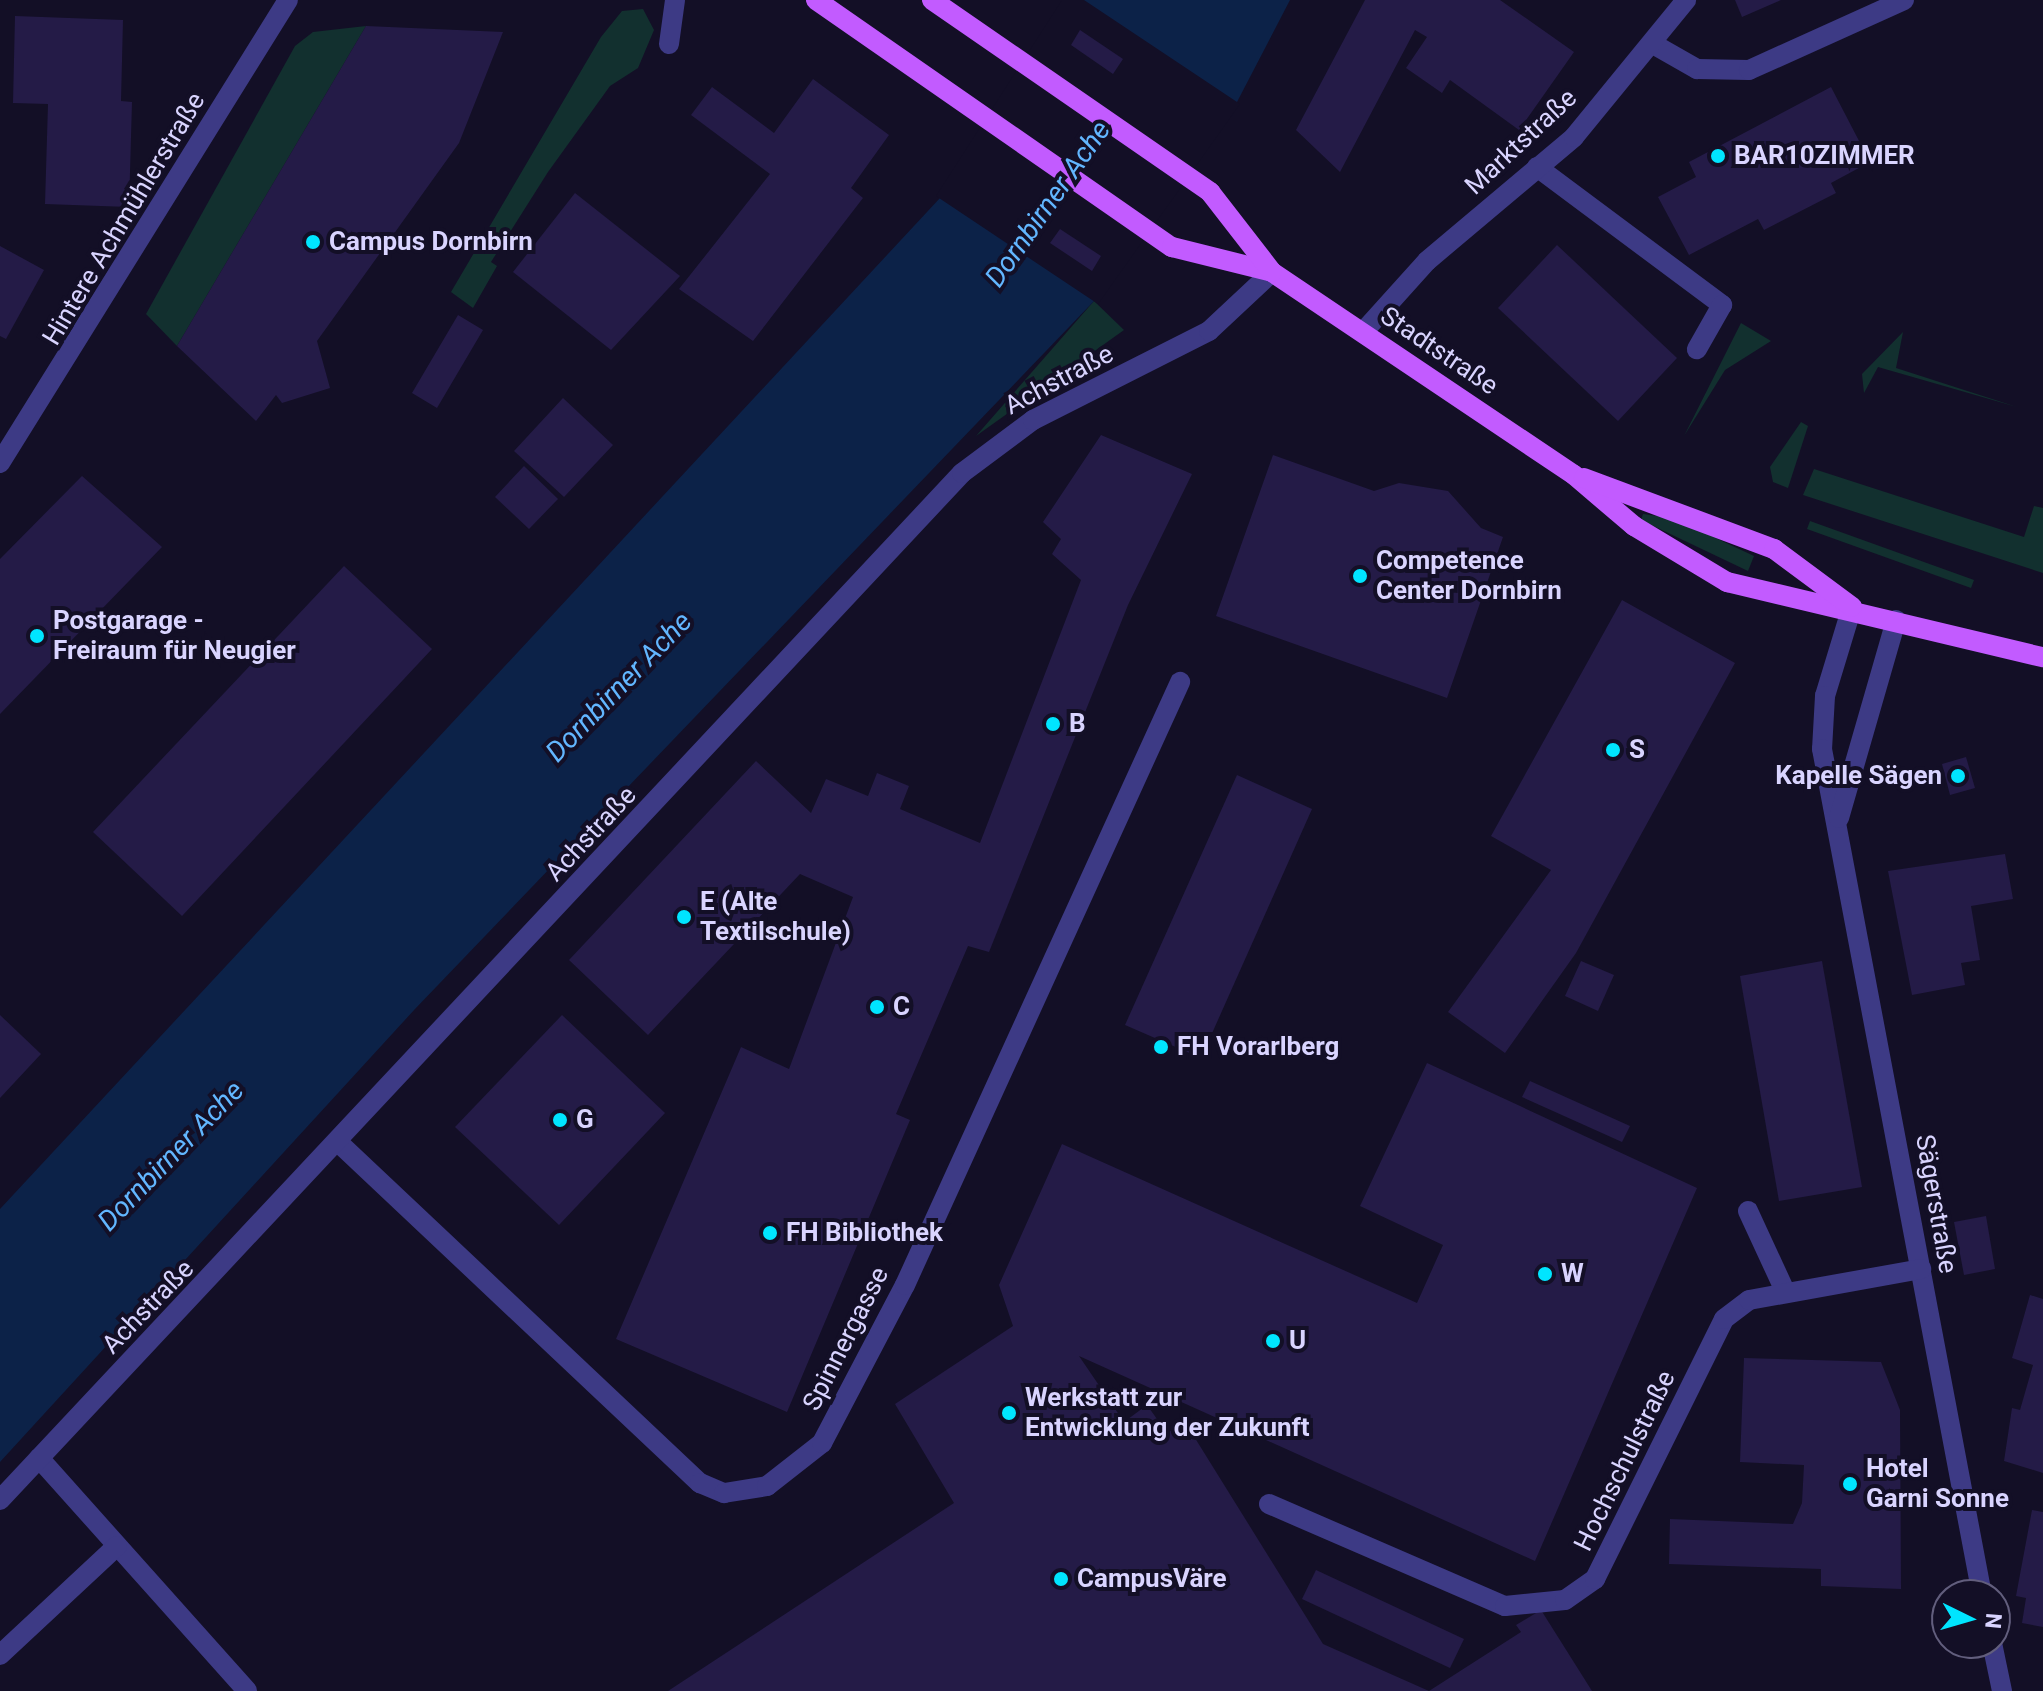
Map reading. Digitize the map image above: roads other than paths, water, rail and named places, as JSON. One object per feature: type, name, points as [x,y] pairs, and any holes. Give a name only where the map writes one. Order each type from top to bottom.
[{"type":"main road","name":"Stadtstraße","points":[[816,0],[1159,239],[1272,272],[1574,475],[1634,526],[1727,582],[1788,600],[1852,607],[2043,657]]},
{"type":"main road","name":"Stadtstraße","points":[[932,0],[1197,183],[1272,272]]},
{"type":"main road","name":"Stadtstraße","points":[[1574,475],[1733,530],[1801,565],[1852,607]]},
{"type":"street","name":"Hintere Achmühlerstraße","points":[[0,463],[288,0]]},
{"type":"street","points":[[669,44],[675,0]]},
{"type":"street","name":"Marktstraße","points":[[1364,331],[1417,271],[1574,137],[1686,0]]},
{"type":"street","points":[[1653,44],[1697,69],[1749,70],[1904,0]]},
{"type":"street","points":[[1537,167],[1722,305],[1697,349]]},
{"type":"street","name":"Achstraße","points":[[0,1500],[339,1143],[962,473],[1033,420],[1209,331],[1272,272]]},
{"type":"street","name":"Sägerstraße","points":[[1852,607],[1821,722],[1979,1579]]},
{"type":"street","name":"Sägerstraße","points":[[1838,822],[1896,620]]},
{"type":"street","name":"Spinnergasse","points":[[339,1143],[700,1483],[724,1493],[767,1486],[822,1443],[898,1298],[1180,682]]},
{"type":"street","points":[[1748,1211],[1785,1291]]},
{"type":"street","name":"Hochschulstraße","points":[[1269,1504],[1505,1606],[1565,1600],[1595,1579],[1724,1319],[1749,1300],[1785,1291],[1921,1269]]},
{"type":"street","points":[[39,1458],[247,1691]]},
{"type":"street","points":[[0,1655],[117,1546]]},
{"type":"street","points":[[1995,1659],[2002,1691]]},
{"type":"water","name":"Dornbirner Ache","points":[[1066,0],[1290,0],[1237,102],[1094,301],[415,1009],[0,1462],[0,1209],[940,198]]},
{"type":"place","name":"BAR10ZIMMER","points":[[1718,156]]},
{"type":"place","name":"Campus Dornbirn","points":[[313,242]]},
{"type":"place","name":"Competence Center Dornbirn","points":[[1360,576]]},
{"type":"place","name":"Postgarage - Freiraum für Neugier","points":[[37,636]]},
{"type":"place","name":"B","points":[[1053,724]]},
{"type":"place","name":"S","points":[[1613,750]]},
{"type":"place","name":"Kapelle Sägen","points":[[1958,776]]},
{"type":"place","name":"E (Alte Textilschule)","points":[[684,917]]},
{"type":"place","name":"C","points":[[877,1007]]},
{"type":"place","name":"FH Vorarlberg","points":[[1161,1047]]},
{"type":"place","name":"G","points":[[560,1120]]},
{"type":"place","name":"FH Bibliothek","points":[[770,1233]]},
{"type":"place","name":"W","points":[[1545,1274]]},
{"type":"place","name":"U","points":[[1273,1341]]},
{"type":"place","name":"Werkstatt zur Entwicklung der Zukunft","points":[[1009,1413]]},
{"type":"place","name":"Hotel Garni Sonne","points":[[1850,1484]]},
{"type":"place","name":"CampusVäre","points":[[1061,1579]]}]
